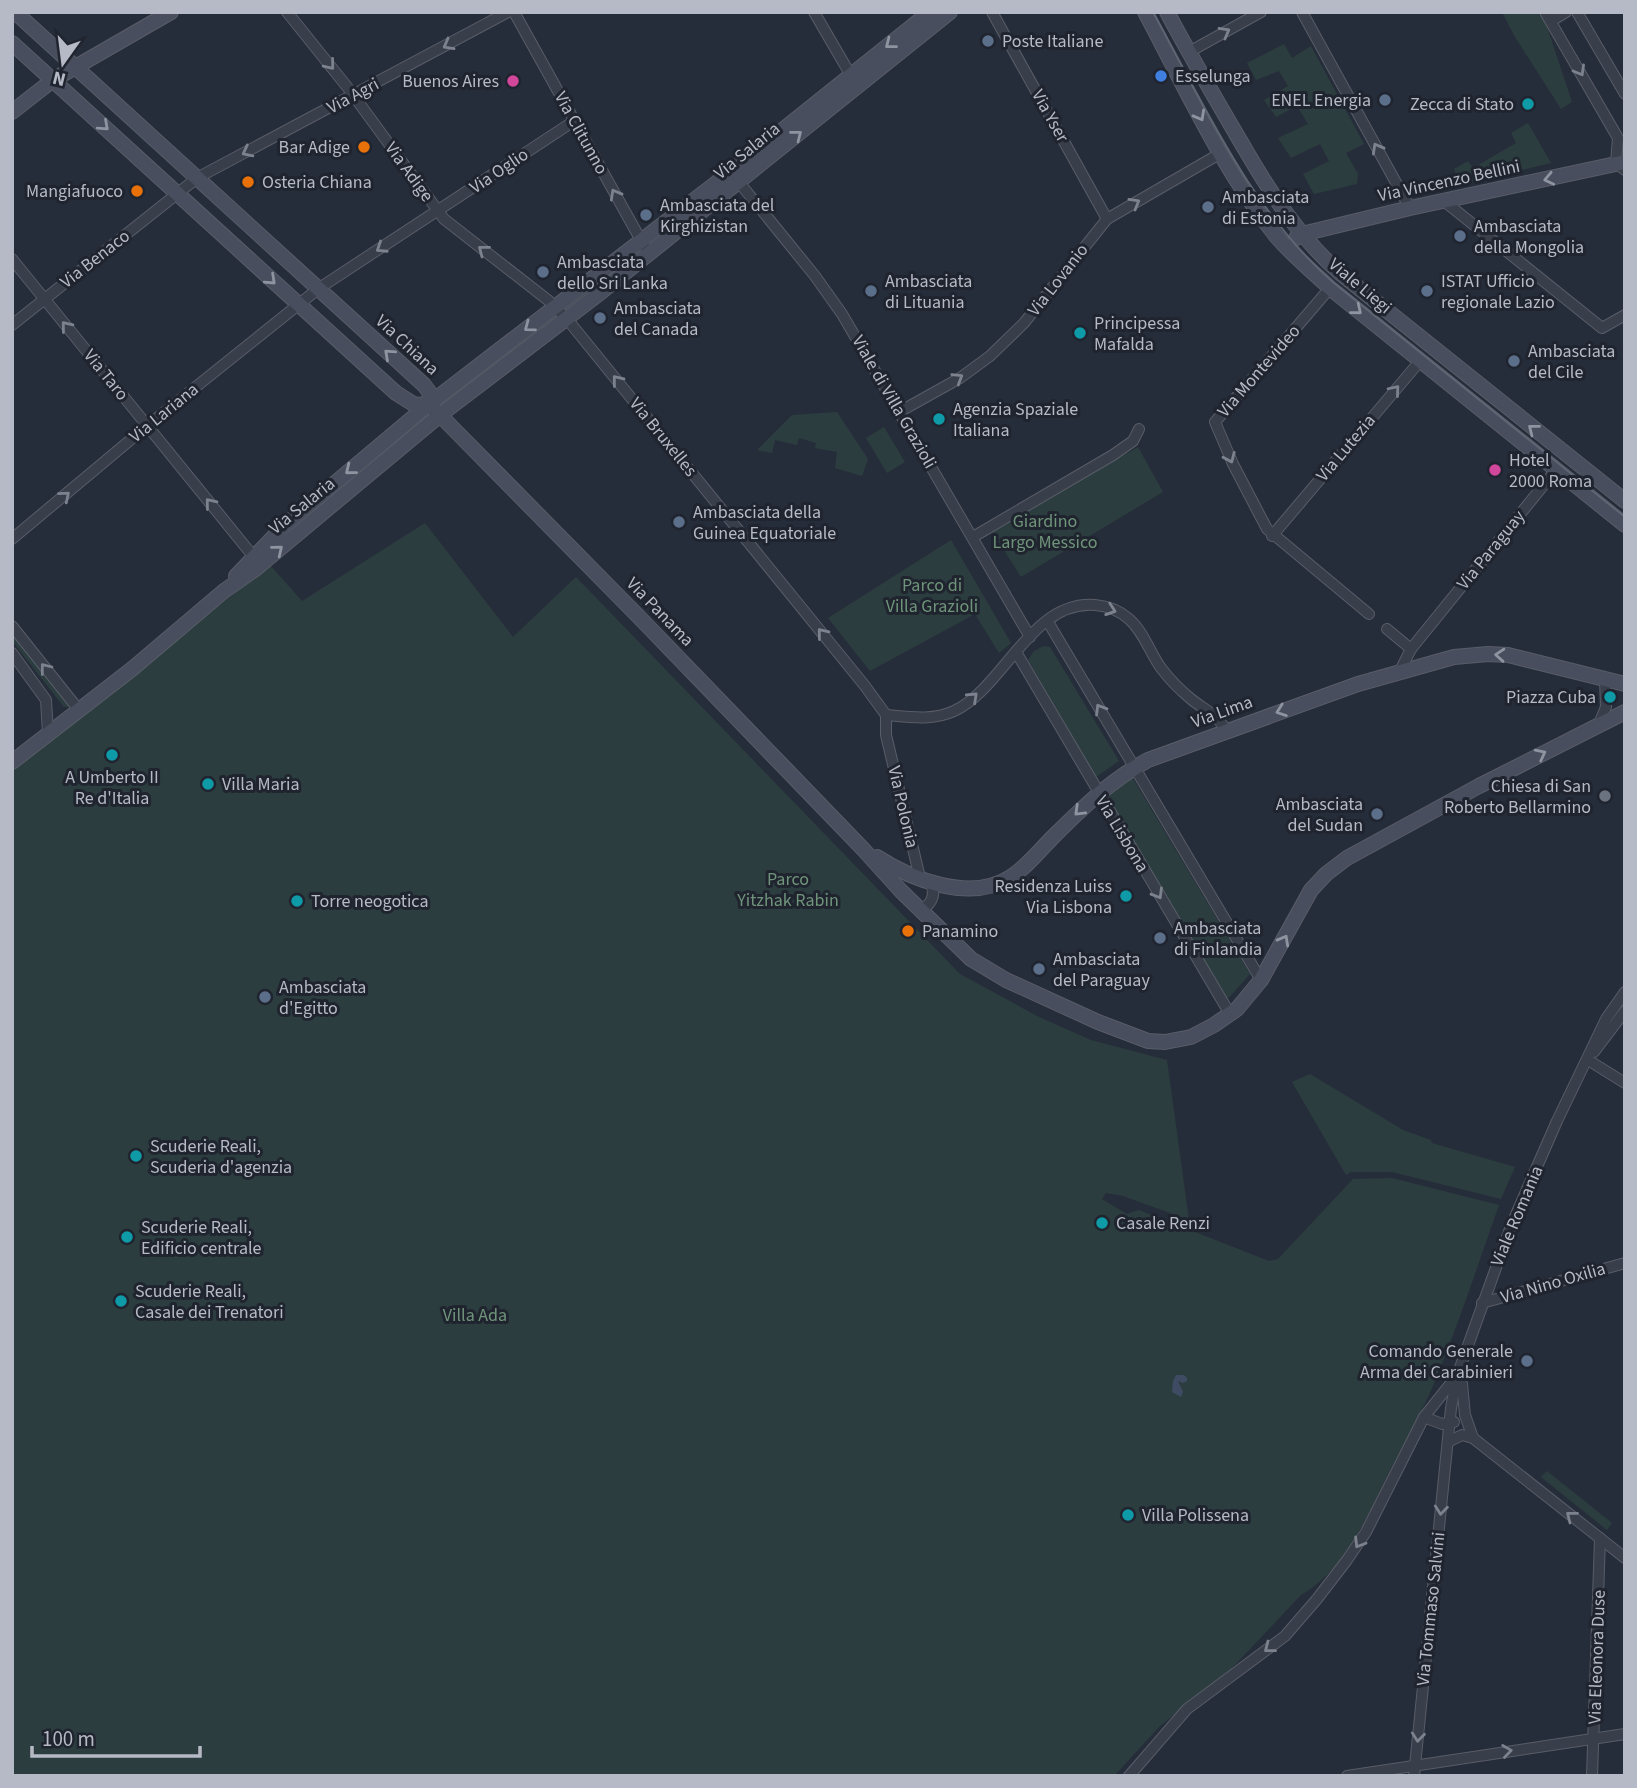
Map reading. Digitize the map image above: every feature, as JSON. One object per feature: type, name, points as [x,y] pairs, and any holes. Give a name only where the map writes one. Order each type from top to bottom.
[{"type":"street","name":"Via Chiana","points":[[12,43],[396,393],[415,405],[429,404],[431,396],[427,388],[15,12]]},
{"type":"street","points":[[12,112],[54,79],[171,12]]},
{"type":"street","name":"Via Adige","points":[[287,12],[354,96],[444,219],[556,307]]},
{"type":"street","name":"Via Agri","points":[[197,178],[508,12]]},
{"type":"street","name":"Via Clitunno","points":[[514,12],[645,247]]},
{"type":"street","points":[[814,12],[854,81]]},
{"type":"street","name":"Via Salaria","points":[[224,591],[253,556],[298,513],[429,404],[556,307],[738,181],[930,12]]},
{"type":"street","name":"Via Salaria","points":[[12,762],[224,591],[254,570],[440,415],[567,319],[645,247],[854,81],[950,12]]},
{"type":"street","name":"Via Yser","points":[[992,12],[1107,219]]},
{"type":"street","name":"Viale Liegi","points":[[1145,12],[1221,153],[1262,218],[1285,246],[1330,288],[1625,525]]},
{"type":"street","name":"Viale Liegi","points":[[1167,12],[1251,160],[1302,234],[1340,273],[1625,501]]},
{"type":"street","points":[[1189,52],[1261,12]]},
{"type":"street","points":[[1302,12],[1410,208]]},
{"type":"street","points":[[1566,12],[1548,17],[1621,141],[1622,165]]},
{"type":"street","points":[[1577,12],[1625,94]]},
{"type":"street","name":"Via Oglio","points":[[318,289],[574,121]]},
{"type":"street","name":"Via Lovanio","points":[[899,412],[960,378],[990,356],[1024,323],[1107,219],[1221,153]]},
{"type":"street","name":"Via Vincenzo Bellini","points":[[1285,246],[1302,234],[1410,208],[1622,165]]},
{"type":"street","points":[[177,193],[197,178]]},
{"type":"street","name":"Viale di Villa Grazioli","points":[[738,181],[827,291],[1030,637]]},
{"type":"street","name":"Via Benaco","points":[[12,325],[177,193]]},
{"type":"street","points":[[1444,201],[1602,328],[1625,315]]},
{"type":"street","name":"Via Taro","points":[[12,259],[253,556]]},
{"type":"street","name":"Via Montevideo","points":[[1330,288],[1215,422],[1255,509],[1272,536],[1369,614]]},
{"type":"street","name":"Via Lariana","points":[[12,540],[147,426],[318,289]]},
{"type":"street","points":[[556,307],[567,319]]},
{"type":"street","name":"Via Bruxelles","points":[[567,319],[886,715]]},
{"type":"street","name":"Via Lutezia","points":[[1272,536],[1420,361]]},
{"type":"street","points":[[396,393],[404,409],[403,427]]},
{"type":"street","name":"Via Panama","points":[[429,404],[863,849]]},
{"type":"street","points":[[973,537],[1113,455],[1133,441],[1139,429]]},
{"type":"street","name":"Via Paraguay","points":[[1400,671],[1410,649],[1555,471]]},
{"type":"street","points":[[886,715],[933,717],[956,711],[975,696],[1030,637],[1062,611],[1081,606],[1100,606],[1122,614],[1135,625],[1168,677],[1186,695],[1218,719],[1226,731]]},
{"type":"street","points":[[1048,622],[1261,980]]},
{"type":"street","points":[[12,626],[79,710]]},
{"type":"street","points":[[1387,629],[1410,649]]},
{"type":"street","name":"Via Lisbona","points":[[1016,652],[1230,1014]]},
{"type":"street","points":[[12,653],[46,700],[48,734]]},
{"type":"street","name":"Via Lima","points":[[863,849],[888,865],[924,880],[969,887],[995,885],[1020,870],[1098,794],[1148,760],[1400,671],[1454,657],[1498,654],[1605,678]]},
{"type":"street","points":[[1600,724],[1606,703],[1605,678],[1625,684]]},
{"type":"street","points":[[863,849],[971,959],[991,973],[1138,1038],[1160,1042],[1182,1039],[1207,1030],[1247,999],[1261,980],[1311,890],[1339,863],[1372,843],[1625,712]]},
{"type":"street","name":"Via Polonia","points":[[886,715],[886,735],[924,880],[933,893],[919,904]]},
{"type":"street","points":[[919,904],[910,888],[924,880]]},
{"type":"street","name":"Viale Romania","points":[[1457,1376],[1518,1209],[1606,1019],[1625,992]]},
{"type":"street","name":"Viale Romania","points":[[1588,1060],[1625,1011]]},
{"type":"street","points":[[1588,1060],[1625,1083]]},
{"type":"street","name":"Via Nino Oxilia","points":[[1482,1303],[1625,1263]]},
{"type":"street","points":[[1129,1776],[1186,1709],[1285,1636],[1317,1599],[1366,1532],[1424,1417],[1457,1376],[1462,1384],[1465,1415],[1473,1437]]},
{"type":"street","name":"Via Tommaso Salvini","points":[[1415,1770],[1457,1376]]},
{"type":"street","points":[[1424,1417],[1440,1424],[1450,1424],[1465,1415]]},
{"type":"street","points":[[1448,1442],[1462,1434],[1473,1437],[1625,1558]]},
{"type":"street","name":"Via Eleonora Duse","points":[[1592,1776],[1600,1538]]},
{"type":"street","points":[[1347,1776],[1415,1770],[1625,1734]]},
{"type":"green space","points":[[1502,12],[1536,12],[1545,21],[1572,102],[1561,109]]},
{"type":"green space","points":[[1284,44],[1292,58],[1311,46],[1364,144],[1346,153],[1358,174],[1357,184],[1314,194],[1303,174],[1329,161],[1320,144],[1291,158],[1278,138],[1308,124],[1297,106],[1276,117],[1264,100],[1288,86],[1279,71],[1256,80],[1247,63]]},
{"type":"green space","points":[[1528,123],[1551,163],[1424,193],[1456,174],[1454,169],[1468,161],[1473,168],[1516,143],[1511,133]]},
{"type":"green space","points":[[837,412],[868,459],[862,476],[835,468],[837,452],[815,448],[816,443],[799,438],[797,445],[775,440],[772,453],[757,450],[792,415]]},
{"type":"green space","points":[[884,427],[905,462],[887,473],[866,438]]},
{"type":"green space","name":"Giardino Largo Messico","points":[[1138,447],[1163,492],[1021,577],[992,531]]},
{"type":"green space","name":"Villa Ada","points":[[425,523],[513,637],[576,577],[960,974],[1039,1017],[1091,1040],[1167,1060],[1189,1220],[1123,1196],[1106,1193],[1102,1199],[1127,1214],[1139,1210],[1269,1261],[1278,1259],[1353,1179],[1392,1178],[1499,1205],[1430,1393],[1371,1509],[1342,1558],[1330,1572],[1301,1595],[1230,1670],[1160,1726],[1114,1776],[12,1776],[12,771],[270,565],[302,601]]},
{"type":"green space","name":"Parco di Villa Grazioli","points":[[951,540],[1011,643],[999,653],[975,614],[870,671],[828,618]]},
{"type":"green space","points":[[12,633],[68,707],[64,707],[12,641]]},
{"type":"green space","points":[[1044,646],[1050,647],[1119,761],[1096,777],[1028,660],[1034,651]]},
{"type":"green space","points":[[1132,777],[1250,974],[1226,1001],[1106,797]]},
{"type":"green space","points":[[1310,1074],[1403,1130],[1431,1140],[1432,1143],[1515,1167],[1501,1199],[1392,1172],[1351,1172],[1346,1175],[1292,1082]]},
{"type":"green space","points":[[1547,1471],[1612,1523],[1607,1530],[1541,1477]]},
{"type":"water","points":[[1176,1375],[1184,1375],[1187,1378],[1183,1383],[1178,1381],[1183,1392],[1181,1397],[1172,1392]]},
{"type":"tram line","points":[[1153,12],[1232,156],[1278,223],[1304,254],[1334,283],[1625,517]]},
{"type":"place","name":"Poste Italiane","points":[[988,41]]},
{"type":"place","name":"Esselunga","points":[[1161,76]]},
{"type":"place","name":"Buenos Aires","points":[[513,81]]},
{"type":"place","name":"ENEL Energia","points":[[1385,100]]},
{"type":"place","name":"Zecca di Stato","points":[[1528,104]]},
{"type":"place","name":"Bar Adige","points":[[364,147]]},
{"type":"place","name":"Osteria Chiana","points":[[248,182]]},
{"type":"place","name":"Mangiafuoco","points":[[137,191]]},
{"type":"place","name":"Ambasciata di Estonia","points":[[1208,207]]},
{"type":"place","name":"Ambasciata del Kirghizistan","points":[[646,215]]},
{"type":"place","name":"Ambasciata della Mongolia","points":[[1460,236]]},
{"type":"place","name":"Ambasciata dello Sri Lanka","points":[[543,272]]},
{"type":"place","name":"Ambasciata di Lituania","points":[[871,291]]},
{"type":"place","name":"ISTAT Ufficio regionale Lazio","points":[[1427,291]]},
{"type":"place","name":"Ambasciata del Canada","points":[[600,318]]},
{"type":"place","name":"Principessa Mafalda","points":[[1080,333]]},
{"type":"place","name":"Ambasciata del Cile","points":[[1514,361]]},
{"type":"place","name":"Agenzia Spaziale Italiana","points":[[939,419]]},
{"type":"place","name":"Hotel 2000 Roma","points":[[1495,470]]},
{"type":"place","name":"Ambasciata della Guinea Equatoriale","points":[[679,522]]},
{"type":"place","name":"Piazza Cuba","points":[[1610,697]]},
{"type":"place","name":"A Umberto II Re d'Italia","points":[[112,755]]},
{"type":"place","name":"Villa Maria","points":[[208,784]]},
{"type":"place","name":"Chiesa di San Roberto Bellarmino","points":[[1605,796]]},
{"type":"place","name":"Ambasciata del Sudan","points":[[1377,814]]},
{"type":"place","name":"Residenza Luiss Via Lisbona","points":[[1126,896]]},
{"type":"place","name":"Torre neogotica","points":[[297,901]]},
{"type":"place","name":"Panamino","points":[[908,931]]},
{"type":"place","name":"Ambasciata di Finlandia","points":[[1160,938]]},
{"type":"place","name":"Ambasciata del Paraguay","points":[[1039,969]]},
{"type":"place","name":"Ambasciata d'Egitto","points":[[265,997]]},
{"type":"place","name":"Scuderie Reali, Scuderia d'agenzia","points":[[136,1156]]},
{"type":"place","name":"Casale Renzi","points":[[1102,1223]]},
{"type":"place","name":"Scuderie Reali, Edificio centrale","points":[[127,1237]]},
{"type":"place","name":"Scuderie Reali, Casale dei Trenatori","points":[[121,1301]]},
{"type":"place","name":"Comando Generale Arma dei Carabinieri","points":[[1527,1361]]},
{"type":"place","name":"Villa Polissena","points":[[1128,1515]]},
{"type":"park label","name":"Parco Yitzhak Rabin","points":[[788,889]]}]
